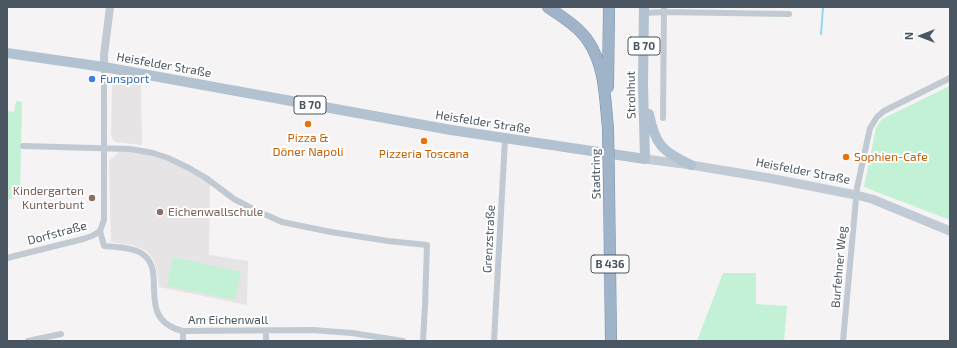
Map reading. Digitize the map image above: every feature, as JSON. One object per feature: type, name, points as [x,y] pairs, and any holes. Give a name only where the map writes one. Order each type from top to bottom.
[{"type":"highway","points":[[548,7],[580,31],[597,56],[602,78],[608,128]]},
{"type":"highway","name":"Stadtring","points":[[609,7],[608,128],[610,341]]},
{"type":"main road","name":"Strohhut","points":[[644,10],[643,84],[645,159]]},
{"type":"main road","name":"Heisfelder Straße","points":[[7,52],[104,67],[281,100],[505,139],[691,165],[769,178],[872,199],[950,231]]},
{"type":"main road","points":[[643,84],[651,126],[656,139],[668,153],[691,165]]},
{"type":"street","points":[[104,67],[110,7]]},
{"type":"street","points":[[644,10],[664,9],[789,14]]},
{"type":"street","points":[[663,118],[664,9]]},
{"type":"street","name":"Dorfstraße","points":[[7,258],[83,239],[100,231],[104,220],[104,67]]},
{"type":"street","name":"Burfehner Weg","points":[[843,341],[856,195],[870,128],[877,117],[884,111],[950,78]]},
{"type":"street","name":"Grenzstraße","points":[[494,341],[505,139]]},
{"type":"street","points":[[23,146],[130,149],[153,153],[189,168],[206,178],[234,199],[282,222],[331,232],[426,245],[423,341]]},
{"type":"street","name":"Am Eichenwall","points":[[100,231],[104,246],[136,251],[142,254],[149,262],[154,276],[154,305],[157,313],[169,326],[176,329],[183,331],[312,330],[403,341]]},
{"type":"street","points":[[183,331],[183,341]]},
{"type":"street","points":[[266,331],[266,341]]},
{"type":"street","points":[[28,341],[61,334]]},
{"type":"street","points":[[352,334],[352,341]]},
{"type":"shaded area","points":[[121,82],[141,85],[142,145],[115,142],[111,136],[112,85]]},
{"type":"shaded area","name":"Eichenwallschule","points":[[119,152],[132,152],[168,161],[188,169],[210,183],[209,255],[248,261],[247,305],[159,287],[154,261],[147,251],[131,245],[111,242],[109,161]]},
{"type":"green space","points":[[950,86],[950,220],[864,187],[876,128],[882,119]]},
{"type":"green space","points":[[16,101],[22,102],[20,195],[7,200],[7,111],[14,112]]},
{"type":"green space","points":[[173,257],[241,272],[235,300],[167,286]]},
{"type":"green space","points":[[723,273],[756,273],[756,304],[787,306],[784,341],[697,341]]},
{"type":"waterway","points":[[821,34],[823,8]]},
{"type":"place","name":"Funsport","points":[[92,79]]},
{"type":"place","name":"Pizza & Döner Napoli","points":[[308,124]]},
{"type":"place","name":"Pizzeria Toscana","points":[[424,141]]},
{"type":"place","name":"Sophien-Cafe","points":[[846,157]]},
{"type":"place","name":"Kindergarten Kunterbunt","points":[[92,198]]},
{"type":"place","name":"Eichenwallschule","points":[[160,212]]}]
